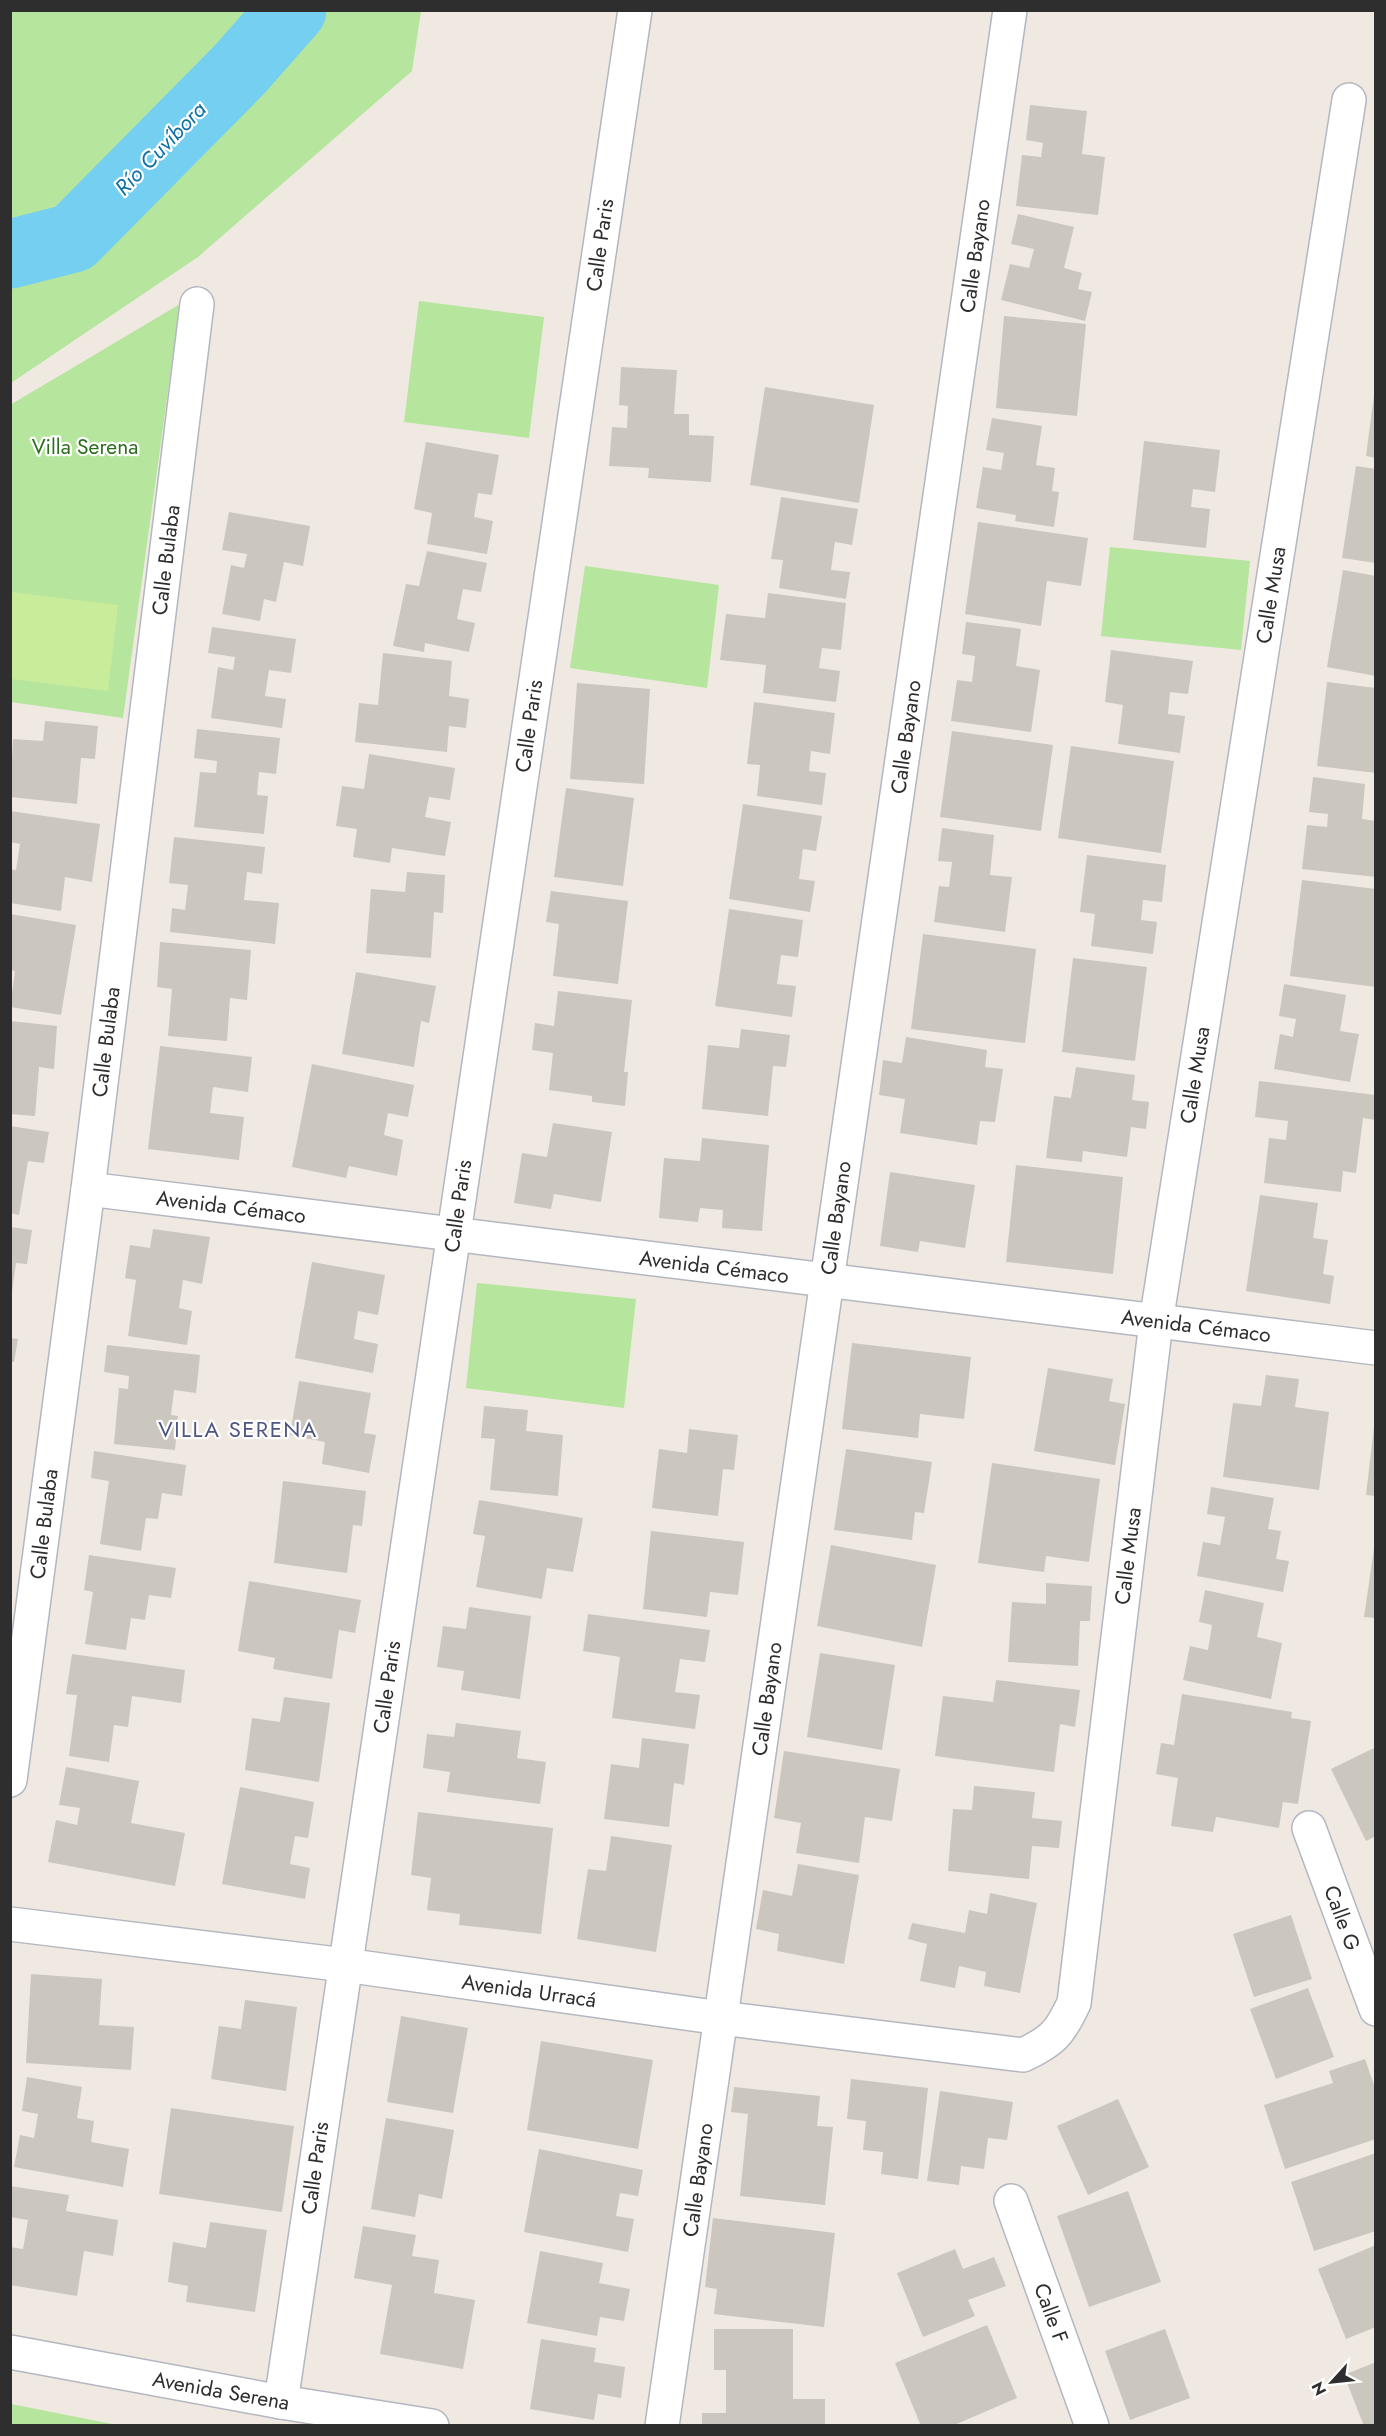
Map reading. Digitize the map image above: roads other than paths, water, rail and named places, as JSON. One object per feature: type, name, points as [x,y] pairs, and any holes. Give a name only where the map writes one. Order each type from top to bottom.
[{"type":"street","name":"Calle Paris","points":[[281,2402],[635,10]]},
{"type":"street","name":"Calle Bayano","points":[[662,2426],[1010,10]]},
{"type":"street","name":"Calle Musa","points":[[1045,2044],[1063,2026],[1074,2003],[1156,1322],[1349,100]]},
{"type":"street","name":"Calle Bulaba","points":[[10,1780],[88,1189],[197,304]]},
{"type":"street","name":"Avenida Cémaco","points":[[88,1189],[1376,1348]]},
{"type":"street","name":"Calle G","points":[[1309,1828],[1376,2008]]},
{"type":"street","name":"Avenida Urracá","points":[[10,1924],[345,1965],[721,2018],[1023,2055],[1045,2044]]},
{"type":"street","name":"Calle F","points":[[1011,2201],[1092,2426]]},
{"type":"street","name":"Avenida Serena","points":[[10,2352],[281,2402],[432,2426]]},
{"type":"waterway","name":"Río Cuvíbora","points":[[10,254],[73,238],[240,69],[292,10]]},
{"type":"district","name":"VILLA SERENA","points":[[238,1429]]},
{"type":"park label","name":"Villa Serena","points":[[85,447]]}]
